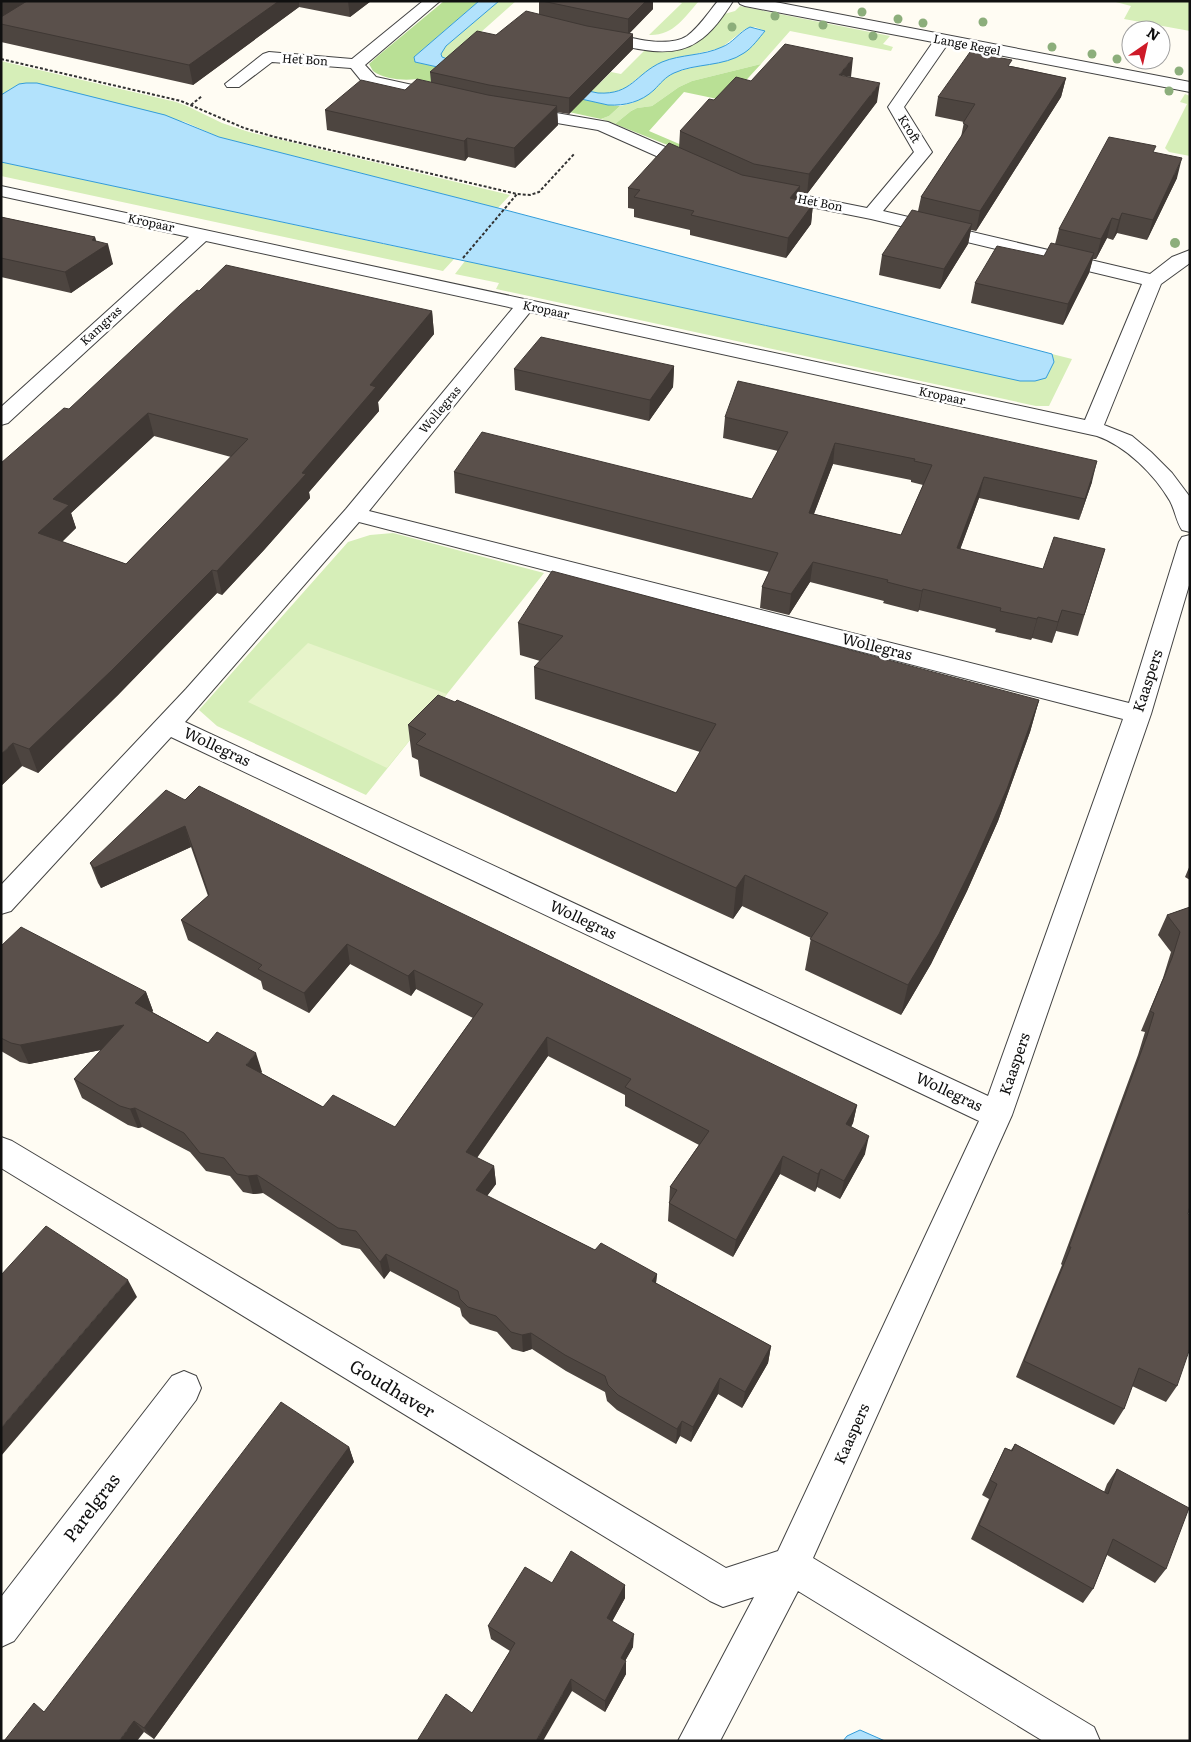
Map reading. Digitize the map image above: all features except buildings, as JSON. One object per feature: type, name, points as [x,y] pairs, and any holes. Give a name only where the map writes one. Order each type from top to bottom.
[{"type":"street","points":[[433,1],[356,64],[370,81],[461,101]]},
{"type":"street","points":[[577,30],[650,45],[673,45],[691,39],[726,1]]},
{"type":"street","name":"Lange Regel","points":[[745,1],[1190,87]]},
{"type":"street","name":"Kroft","points":[[871,214],[923,152],[896,108],[942,40]]},
{"type":"street","name":"Het Bon","points":[[233,84],[269,57],[356,64]]},
{"type":"street","points":[[508,110],[602,126],[710,173]]},
{"type":"street","name":"Het Bon","points":[[747,189],[871,214],[1153,281]]},
{"type":"street","name":"Kropaar","points":[[1,191],[1092,428]]},
{"type":"street","name":"Kamgras","points":[[1,419],[202,234]]},
{"type":"street","points":[[1186,261],[1153,281],[1092,428],[1124,441],[1154,467],[1178,494],[1186,507],[1190,525]]},
{"type":"street","name":"Wollegras","points":[[6,891],[169,725],[354,514],[525,306]]},
{"type":"street","name":"Wollegras","points":[[354,514],[1138,714]]},
{"type":"street","name":"Kaaspers","points":[[698,1741],[792,1566],[997,1115],[1138,714],[1190,542]]},
{"type":"street","name":"Wollegras","points":[[169,725],[997,1115]]},
{"type":"street","name":"Goudhaver","points":[[1,1151],[723,1588],[792,1566]]},
{"type":"street","name":"Parelgras","points":[[1,1628],[184,1388]]},
{"type":"street","points":[[792,1566],[1080,1741]]},
{"type":"path","points":[[1,59],[182,101],[244,128],[275,137],[517,194],[530,195],[539,192],[602,126]]},
{"type":"path","points":[[462,259],[517,194]]},
{"type":"green space","points":[[444,1],[479,1],[414,57],[415,62],[608,105],[620,106],[609,116],[601,119],[417,79],[388,78],[373,71],[369,64]]},
{"type":"green space","points":[[499,1],[516,1],[453,57],[600,83],[611,72],[621,74],[645,50],[681,47],[721,15],[735,11],[740,6],[890,36],[883,44],[893,47],[891,51],[790,31],[761,64],[692,81],[679,87],[652,106],[637,108],[631,111],[615,124],[601,119],[609,116],[620,106],[633,103],[652,92],[666,77],[675,72],[733,58],[765,31],[755,27],[745,29],[721,48],[682,57],[639,77],[622,91],[598,93],[464,65],[442,57],[441,54],[446,46]]},
{"type":"green space","points":[[674,1],[699,1],[677,25],[657,35],[649,35],[682,3]]},
{"type":"green space","points":[[1112,1],[1190,1],[1190,31],[1171,28],[1171,20],[1124,19],[1131,6]]},
{"type":"green space","points":[[1,61],[176,102],[222,123],[249,132],[510,195],[498,208],[219,137],[185,122],[19,84],[1,95]]},
{"type":"green space","points":[[761,64],[727,101],[684,92],[649,131],[705,155],[700,158],[615,124],[631,111],[637,108],[652,106],[679,87],[692,81]]},
{"type":"green space","points":[[1185,94],[1190,96],[1190,156],[1169,152],[1165,148],[1187,104],[1180,102]]},
{"type":"green space","points":[[1,162],[454,259],[443,271],[1,176]]},
{"type":"green space","points":[[465,261],[775,327],[1054,362],[1052,354],[1072,359],[1049,406],[1036,406],[496,289],[499,283],[455,274]]},
{"type":"green space","points":[[393,533],[544,573],[366,795],[217,726],[199,710],[348,542],[370,535]]},
{"type":"green space","points":[[308,643],[447,694],[387,768],[248,702]]},
{"type":"water","points":[[479,1],[499,1],[446,46],[441,54],[442,57],[464,65],[598,93],[619,91],[662,62],[722,47],[750,27],[765,31],[744,53],[728,61],[682,70],[668,76],[649,94],[638,100],[621,105],[608,105],[415,62],[414,57]]},
{"type":"water","points":[[37,83],[165,115],[219,137],[498,208],[1052,354],[1054,362],[1046,378],[1035,381],[1020,381],[1,162],[1,95],[19,84]]},
{"type":"water","points":[[860,1730],[885,1741],[843,1741],[847,1736]]}]
